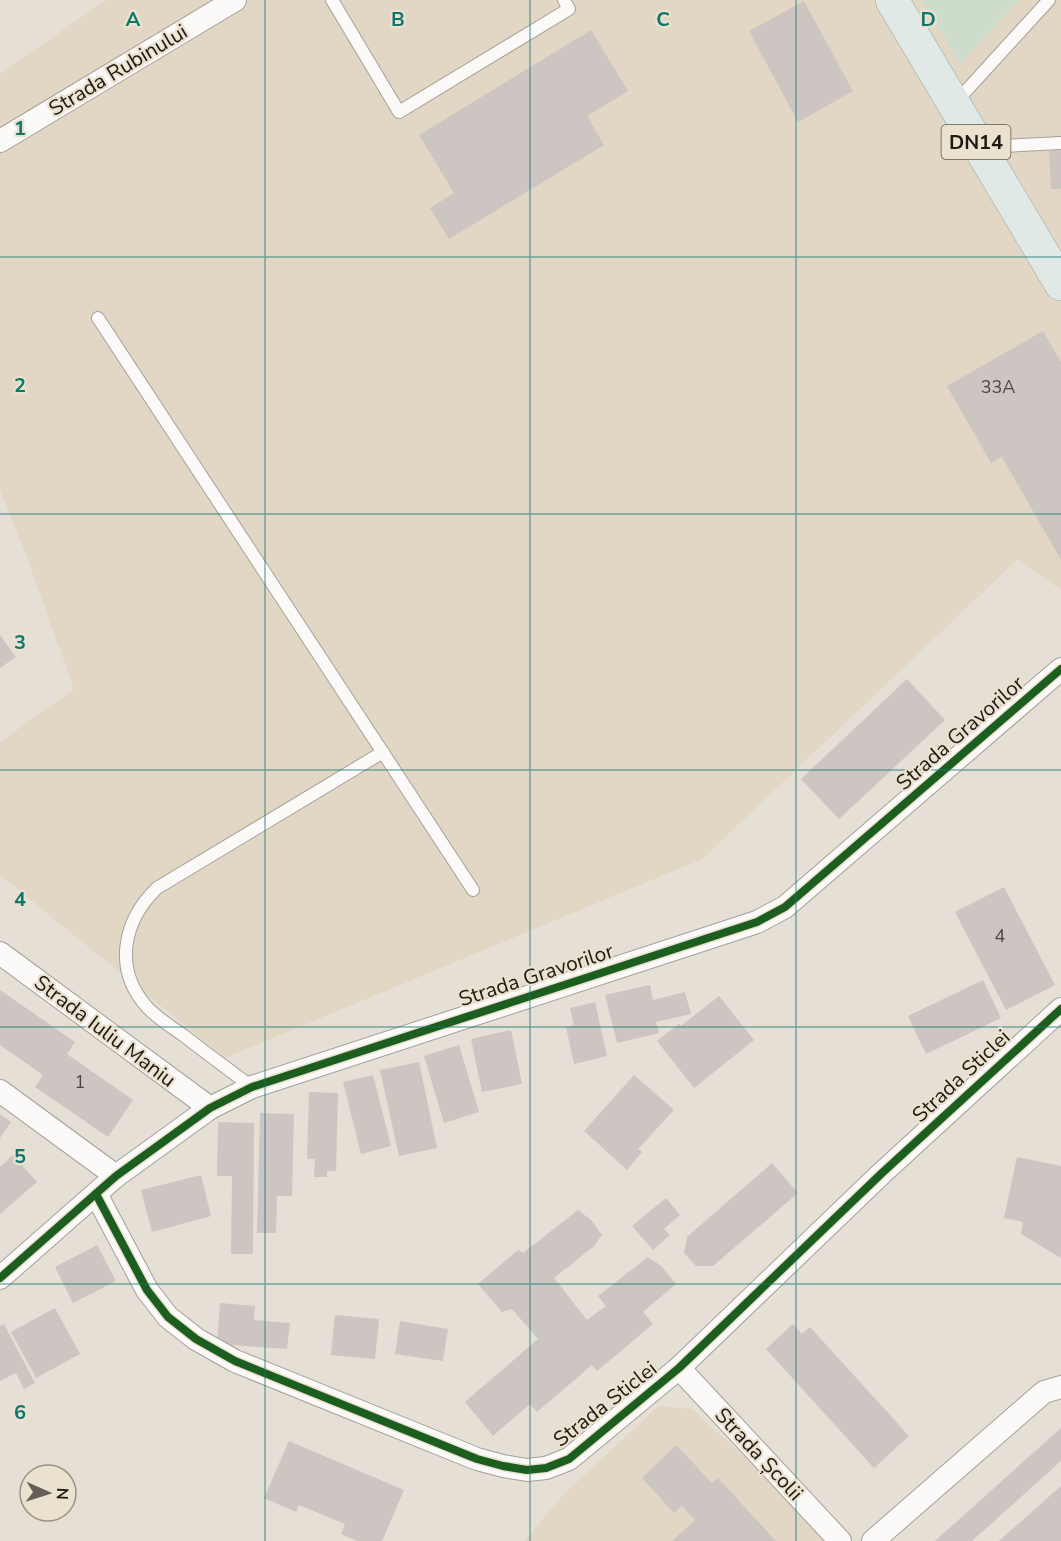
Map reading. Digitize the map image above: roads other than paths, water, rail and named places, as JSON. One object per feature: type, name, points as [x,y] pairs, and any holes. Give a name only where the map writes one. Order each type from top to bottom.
[{"type":"main road","name":"DN14","points":[[892,0],[1056,270]]},
{"type":"street","name":"Strada Rubinului","points":[[0,141],[235,0]]},
{"type":"street","name":"Strada Gravorilor","points":[[0,1278],[116,1176],[210,1108],[252,1088],[757,922],[785,907],[1061,669]]},
{"type":"street","name":"Strada Iuliu Maniu","points":[[0,953],[210,1108]]},
{"type":"street","name":"Strada Sticlei","points":[[96,1194],[147,1290],[168,1317],[196,1338],[235,1361],[477,1459],[527,1470],[546,1468],[569,1459],[679,1368],[882,1173],[1061,1009]]},
{"type":"street","points":[[0,1091],[116,1176]]},
{"type":"street","name":"Strada Școlii","points":[[679,1368],[840,1541]]},
{"type":"street","points":[[873,1541],[1044,1392],[1061,1387]]},
{"type":"lane","points":[[332,0],[399,112],[569,9],[564,0]]},
{"type":"lane","points":[[954,104],[1049,0]]},
{"type":"lane","points":[[980,148],[1061,143]]},
{"type":"lane","points":[[98,318],[473,890]]},
{"type":"lane","points":[[252,1088],[157,1016],[139,996],[127,967],[128,932],[134,915],[144,900],[157,888],[382,752]]}]
